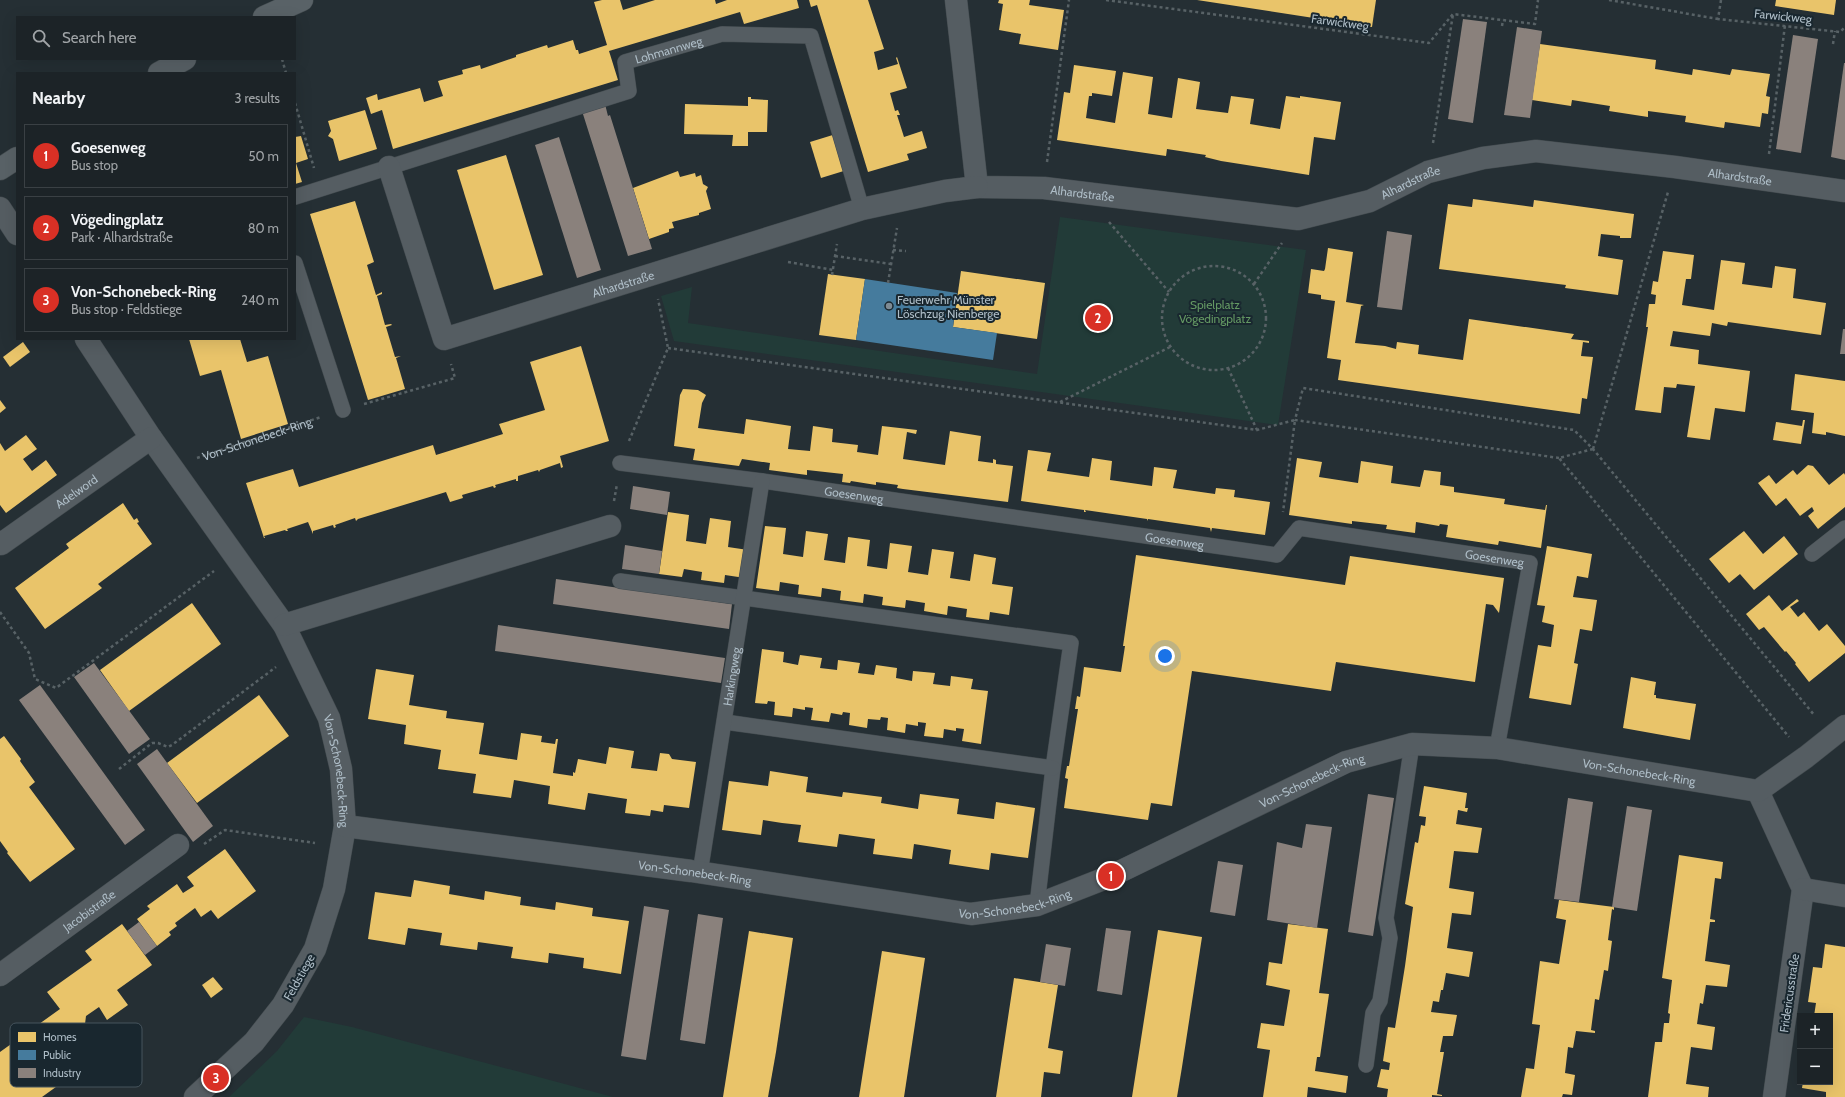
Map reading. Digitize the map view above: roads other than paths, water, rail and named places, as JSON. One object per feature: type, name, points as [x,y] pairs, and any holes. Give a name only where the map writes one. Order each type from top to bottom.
[{"type":"main road","points":[[266,16],[302,0]]},
{"type":"main road","points":[[161,72],[183,60]]},
{"type":"main road","points":[[0,169],[16,159]]},
{"type":"street","points":[[956,0],[977,187]]},
{"type":"street","name":"Alhardstraße","points":[[389,167],[444,339],[862,209],[945,191],[977,187],[1044,188],[1298,218],[1370,201],[1428,172],[1483,158],[1536,151],[1675,167],[1845,190]]},
{"type":"street","points":[[0,208],[16,232]]},
{"type":"street","name":"Von-Schonebeck-Ring","points":[[87,340],[151,438],[284,625],[329,718],[342,769],[343,836],[700,873],[971,914],[1037,905],[1111,876],[1346,762],[1412,744],[1497,748],[1758,791]]},
{"type":"street","name":"Adelword","points":[[0,543],[151,438]]},
{"type":"street","points":[[284,625],[610,526]]},
{"type":"street","points":[[1839,731],[1806,757],[1758,791],[1803,889],[1845,896]]},
{"type":"street","name":"Feldstiege","points":[[195,1097],[254,1042],[283,1006],[315,949],[334,889],[343,836]]},
{"type":"street","name":"Jacobistraße","points":[[0,975],[178,845]]},
{"type":"street","name":"Fridericusstraße","points":[[1774,1097],[1803,889]]},
{"type":"lane","name":"Lohmannweg","points":[[389,167],[629,91],[625,62],[722,34],[811,36],[862,209]]},
{"type":"lane","points":[[296,197],[389,167]]},
{"type":"lane","points":[[296,266],[342,410]]},
{"type":"lane","name":"Goesenweg","points":[[620,462],[1277,555],[1299,528],[1530,563],[1497,748]]},
{"type":"lane","name":"Harkingweg","points":[[700,873],[762,481]]},
{"type":"lane","points":[[1812,554],[1845,528]]},
{"type":"lane","points":[[620,581],[1071,643],[1053,768],[1037,905]]},
{"type":"lane","points":[[725,722],[1053,768]]},
{"type":"lane","points":[[1366,1065],[1373,1013],[1380,1001],[1390,938],[1386,918],[1412,744]]},
{"type":"place","name":"Feuerwehr Münster Löschzug Nienberge","points":[[889,306]]},
{"type":"place","name":"Vögedingplatz","points":[[1098,318]]},
{"type":"place","name":"Goesenweg","points":[[1111,876]]},
{"type":"place","name":"Von-Schonebeck-Ring","points":[[216,1078]]},
{"type":"park label","name":"Spielplatz Vögedingplatz","points":[[1215,311]]}]
